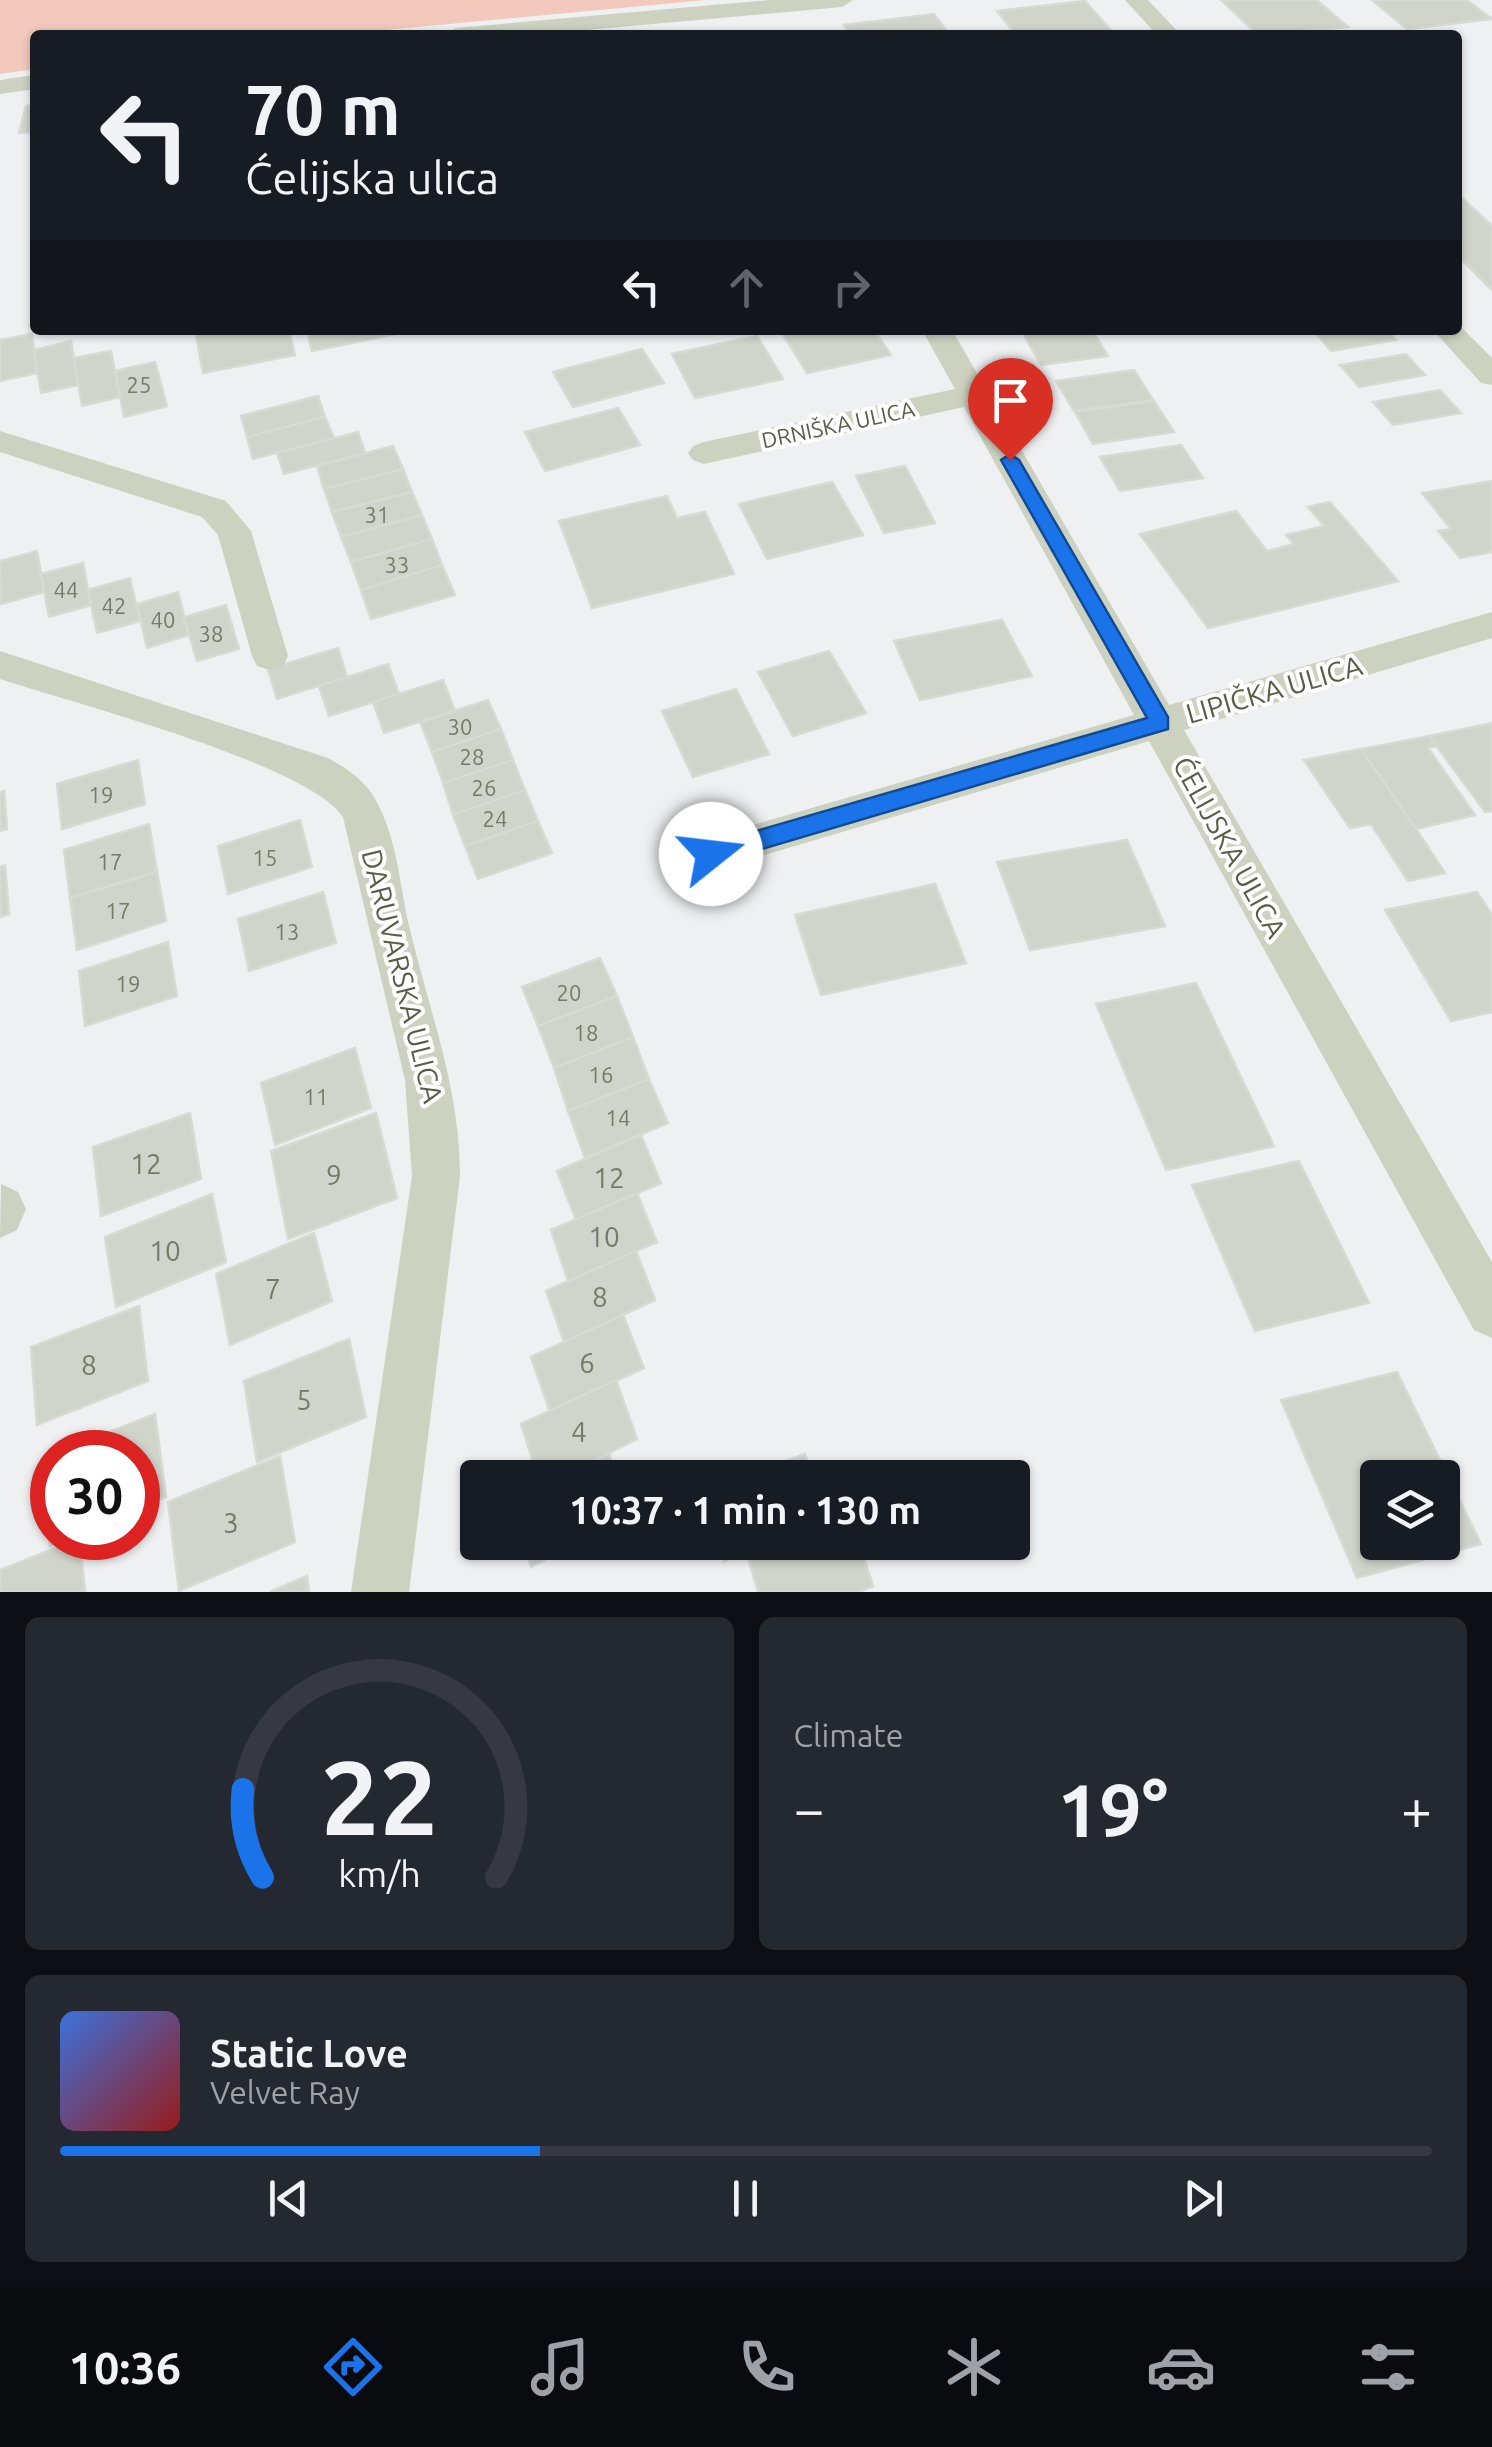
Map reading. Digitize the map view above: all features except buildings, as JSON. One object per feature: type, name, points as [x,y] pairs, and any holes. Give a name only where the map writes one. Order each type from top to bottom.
[{"type":"street","points":[[508,30],[842,0]]},
{"type":"street","points":[[1136,0],[1165,30]]},
{"type":"street","points":[[760,6],[771,30]]},
{"type":"street","points":[[0,87],[30,83]]},
{"type":"street","name":"ĆELIJSKA ULICA","points":[[939,335],[1492,1312]]},
{"type":"street","points":[[1453,335],[1492,376]]},
{"type":"street","name":"DRNIŠKA ULICA","points":[[704,454],[972,395]]},
{"type":"street","points":[[0,441],[214,509],[234,531],[270,656]]},
{"type":"street","name":"LIPIČKA ULICA","points":[[711,854],[1492,625]]},
{"type":"street","name":"DARUVARSKA ULICA","points":[[0,665],[279,755],[322,773],[360,810],[398,970],[431,1073],[439,1127],[436,1176],[380,1592]]},
{"type":"shaded area","points":[[0,0],[706,0],[385,30],[30,30],[30,70],[0,74]]},
{"type":"route","points":[[711,854],[1160,723],[1010,460]]}]
